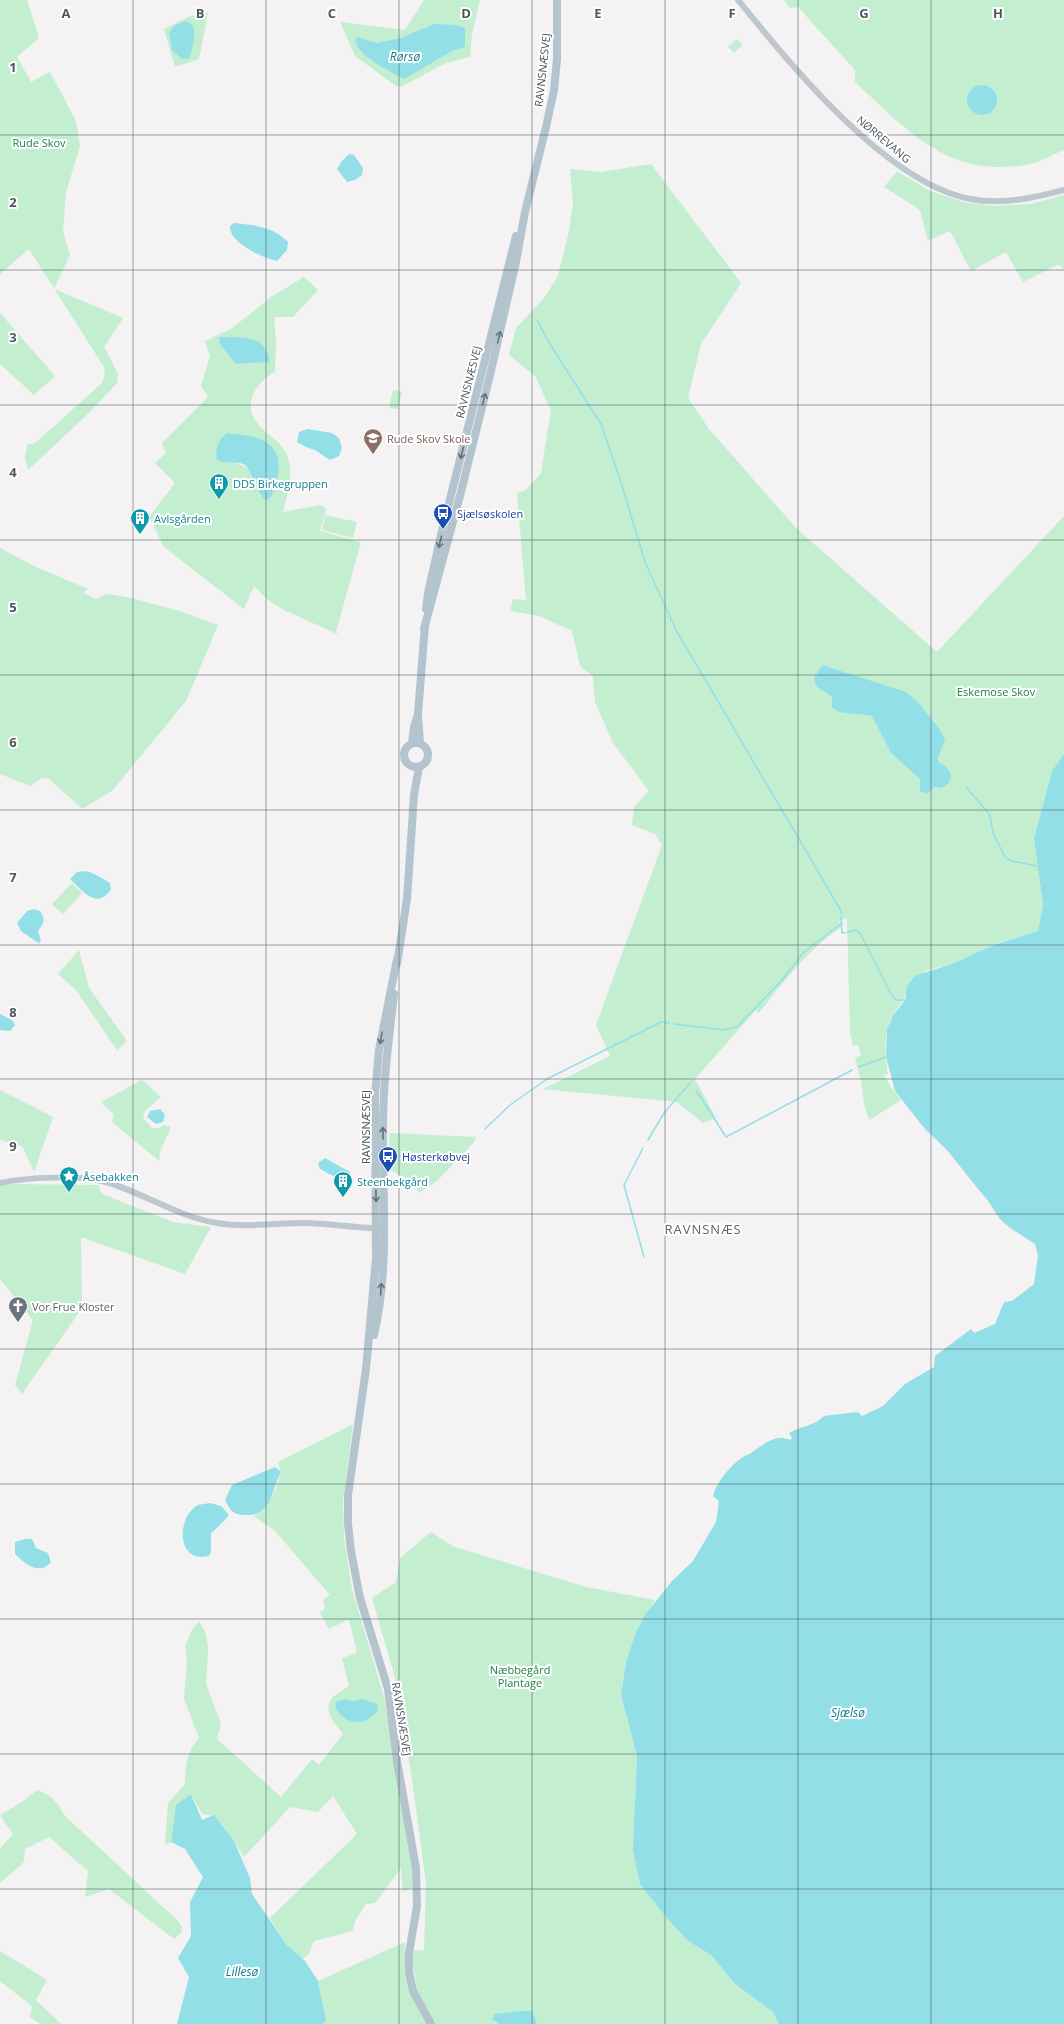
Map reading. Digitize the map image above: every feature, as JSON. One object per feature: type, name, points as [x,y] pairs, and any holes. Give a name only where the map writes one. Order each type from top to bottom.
[{"type":"main road","name":"RAVNSNÆSVEJ","points":[[416,743],[424,629],[461,492],[490,375],[516,262],[525,212],[554,90],[558,30],[557,0]]},
{"type":"main road","points":[[416,743],[426,747],[428,757],[425,764],[415,767],[406,762],[404,755],[406,748],[416,743]]},
{"type":"main road","name":"RAVNSNÆSVEJ","points":[[415,767],[408,886],[397,959],[383,1099],[380,1228],[366,1369],[348,1495],[351,1551],[360,1598],[388,1689],[397,1761],[416,1868],[417,1906],[409,1953],[409,1972],[413,1991],[431,2024]]},
{"type":"street","name":"NØRREVANG","points":[[738,0],[770,38],[830,103],[880,152],[924,182],[958,196],[993,201],[1026,199],[1064,190]]},
{"type":"street","points":[[0,1183],[19,1180],[83,1178],[107,1183],[178,1212],[218,1224],[242,1226],[306,1223],[380,1228]]},
{"type":"green space","name":"Rude Skov","points":[[0,0],[27,0],[39,38],[17,57],[31,82],[50,72],[76,121],[80,146],[66,192],[63,232],[70,255],[54,289],[29,249],[0,274]]},
{"type":"green space","points":[[424,0],[480,0],[472,34],[470,57],[446,63],[402,86],[396,86],[355,56],[340,22],[405,30]]},
{"type":"green space","points":[[784,0],[1064,0],[1064,150],[1034,163],[1002,167],[976,165],[953,158],[932,147],[893,118],[855,82],[855,70],[798,7],[790,8]]},
{"type":"green space","points":[[208,13],[199,59],[175,67],[164,29],[188,17]]},
{"type":"green space","points":[[737,39],[743,45],[734,53],[728,47]]},
{"type":"green space","name":"Eskemose Skov","points":[[651,164],[741,283],[701,344],[688,398],[709,429],[797,529],[937,652],[1064,516],[1064,754],[1052,771],[1034,838],[1043,905],[1038,931],[991,946],[954,963],[926,971],[907,986],[903,1000],[892,1016],[887,1030],[886,1060],[888,1075],[883,1073],[890,1086],[901,1100],[869,1120],[864,1104],[861,1081],[855,1058],[861,1055],[858,1045],[853,1046],[850,1032],[847,918],[839,921],[841,927],[807,956],[759,1013],[756,1010],[695,1079],[716,1118],[703,1123],[677,1102],[543,1089],[610,1056],[596,1025],[662,845],[655,834],[632,825],[634,807],[649,791],[613,743],[595,702],[593,676],[580,666],[572,631],[539,616],[510,611],[513,599],[526,600],[517,493],[526,490],[541,473],[551,410],[535,376],[509,355],[516,328],[544,298],[558,276],[569,231],[573,203],[570,169],[601,172]],"holes":[[[822,691],[906,692],[928,714],[944,740],[938,757],[938,763],[946,766],[949,783],[941,788],[935,787],[921,779],[891,753],[872,716],[859,713],[847,714],[832,707],[832,697]]]},
{"type":"green space","points":[[897,171],[930,191],[963,202],[995,206],[1031,204],[1064,195],[1064,270],[1059,264],[1023,282],[1006,252],[971,271],[950,231],[928,241],[920,210],[884,187]]},
{"type":"green space","points":[[304,277],[318,290],[293,317],[274,317],[276,342],[275,372],[268,376],[257,388],[251,402],[251,409],[253,417],[258,424],[279,443],[286,452],[288,458],[290,465],[290,478],[283,512],[321,505],[326,509],[320,531],[361,542],[336,632],[339,635],[282,609],[267,599],[254,586],[244,609],[164,547],[149,517],[175,483],[155,463],[166,453],[162,443],[208,397],[201,386],[210,356],[205,341],[231,329],[271,297]],"holes":[[[219,338],[240,339],[262,363],[236,364]],[[236,463],[280,463],[254,486],[248,468]]]},
{"type":"green space","points":[[55,289],[123,318],[104,347],[118,374],[117,383],[90,412],[28,470],[25,458],[27,445],[35,443],[101,384],[105,376],[104,367]]},
{"type":"green space","points":[[0,313],[55,376],[34,395],[0,364]]},
{"type":"green space","points":[[393,390],[402,392],[398,409],[389,408]]},
{"type":"green space","points":[[325,515],[357,522],[353,538],[322,530]]},
{"type":"green space","points":[[0,548],[36,567],[88,589],[83,592],[95,599],[107,594],[126,597],[180,611],[218,625],[186,701],[112,791],[82,809],[48,778],[40,779],[30,786],[0,774]]},
{"type":"green space","points":[[72,883],[82,893],[63,914],[52,904]]},
{"type":"green space","points":[[79,950],[89,988],[127,1041],[117,1050],[76,990],[58,974]]},
{"type":"green space","points":[[142,1080],[161,1097],[145,1111],[143,1118],[152,1128],[159,1128],[164,1125],[171,1127],[160,1152],[159,1161],[112,1122],[114,1114],[101,1102]]},
{"type":"green space","points":[[0,1090],[53,1117],[34,1172],[22,1146],[0,1140]]},
{"type":"green space","points":[[390,1133],[476,1137],[475,1141],[437,1181],[419,1193],[410,1180],[391,1170],[389,1141]]},
{"type":"green space","points":[[0,1185],[98,1185],[102,1194],[173,1222],[211,1227],[185,1274],[81,1237],[82,1308],[22,1394],[15,1385],[33,1320],[0,1279]]},
{"type":"green space","points":[[353,1424],[343,1501],[344,1539],[352,1589],[384,1697],[412,1865],[413,1887],[403,1892],[401,1868],[375,1903],[366,1904],[355,1921],[353,1931],[314,1941],[309,1954],[302,1959],[287,1945],[270,1918],[357,1834],[333,1796],[318,1812],[290,1807],[244,1857],[234,1841],[214,1816],[202,1814],[191,1794],[176,1805],[171,1842],[165,1845],[168,1803],[185,1784],[189,1754],[199,1738],[184,1699],[187,1662],[185,1646],[193,1628],[199,1621],[206,1634],[208,1648],[206,1684],[221,1724],[217,1739],[281,1797],[312,1759],[319,1765],[343,1734],[329,1714],[329,1705],[332,1698],[349,1686],[342,1658],[357,1653],[349,1619],[329,1629],[320,1613],[325,1608],[323,1600],[330,1595],[275,1531],[254,1516],[265,1508],[275,1491],[281,1472],[278,1462]],"holes":[[[345,1699],[354,1701],[335,1707],[337,1701]]]},
{"type":"green space","name":"Næbbegård Plantage","points":[[431,1532],[452,1546],[586,1587],[655,1600],[635,1634],[626,1663],[621,1695],[637,1756],[635,1795],[688,1941],[711,1955],[735,1984],[773,2012],[779,2024],[435,2024],[417,1991],[411,1951],[424,1950],[426,1884],[412,1779],[396,1681],[372,1598],[396,1582],[400,1558]]},
{"type":"green space","points":[[37,1790],[53,1799],[64,1815],[177,1920],[182,1926],[182,1932],[174,1939],[109,1889],[85,1897],[88,1871],[49,1837],[25,1849],[24,1862],[0,1883],[0,1849],[13,1834],[0,1815],[22,1802]]},
{"type":"green space","points":[[405,1942],[405,1970],[410,1991],[428,2024],[323,2024],[326,2020],[318,1981]]},
{"type":"green space","points":[[0,1951],[47,1980],[36,2000],[61,2024],[40,2024],[30,2017],[32,2006],[0,1981]]},
{"type":"water","points":[[185,21],[193,26],[194,42],[190,58],[182,59],[172,50],[169,33],[174,26]]},
{"type":"water","name":"Rørsø","points":[[434,24],[456,25],[465,28],[465,47],[452,51],[404,79],[370,59],[355,42],[357,37],[377,43],[401,38]]},
{"type":"water","points":[[982,85],[988,86],[996,94],[996,106],[988,114],[982,115],[976,114],[968,106],[967,100],[968,94],[976,86]]},
{"type":"water","points":[[349,154],[354,155],[363,168],[362,175],[355,180],[347,182],[337,169],[341,162]]},
{"type":"water","points":[[234,223],[256,226],[276,233],[288,242],[287,250],[277,261],[264,257],[248,249],[235,238],[231,232],[230,226]]},
{"type":"water","points":[[219,337],[244,338],[258,342],[263,346],[270,362],[236,364],[220,344]]},
{"type":"water","points":[[308,429],[332,433],[339,438],[342,448],[339,456],[330,460],[315,450],[297,442],[299,432]]},
{"type":"water","points":[[227,433],[251,436],[260,439],[271,446],[276,452],[279,466],[271,497],[266,500],[262,496],[245,465],[217,460],[216,452],[218,445]]},
{"type":"water","points":[[822,665],[906,692],[918,702],[938,727],[945,740],[938,757],[938,762],[946,766],[951,775],[949,783],[941,788],[935,787],[927,794],[920,791],[920,779],[891,753],[872,716],[840,712],[832,707],[832,697],[816,686],[814,678]]},
{"type":"water","name":"Sjælsø","points":[[1064,754],[1064,2024],[779,2024],[773,2012],[735,1984],[711,1955],[688,1941],[667,1918],[640,1884],[633,1850],[637,1756],[621,1695],[626,1663],[635,1634],[645,1615],[672,1581],[693,1561],[716,1522],[719,1501],[713,1496],[721,1479],[734,1464],[769,1441],[779,1438],[790,1440],[792,1438],[789,1433],[812,1424],[824,1416],[858,1412],[862,1416],[883,1406],[905,1384],[934,1367],[935,1356],[971,1329],[974,1333],[995,1324],[1004,1302],[1012,1301],[1034,1284],[1038,1256],[1035,1244],[1000,1219],[989,1201],[947,1150],[924,1128],[895,1091],[886,1057],[887,1029],[893,1015],[905,1000],[907,986],[915,976],[954,963],[991,946],[1038,931],[1043,905],[1034,838],[1052,771]]},
{"type":"water","points":[[82,871],[94,874],[110,883],[111,889],[106,895],[100,898],[90,896],[70,879],[77,872]]},
{"type":"water","points":[[34,909],[40,911],[44,919],[43,924],[38,931],[41,942],[38,943],[21,931],[17,923],[27,911]]},
{"type":"water","points":[[0,1014],[12,1020],[15,1025],[10,1031],[0,1030]]},
{"type":"water","points":[[160,1109],[165,1115],[163,1122],[156,1124],[147,1117],[150,1111]]},
{"type":"water","points":[[325,1158],[350,1172],[350,1177],[339,1178],[320,1169],[318,1163]]},
{"type":"water","points":[[275,1467],[281,1472],[270,1501],[266,1507],[254,1514],[241,1515],[232,1511],[225,1500],[232,1485]]},
{"type":"water","points":[[210,1503],[221,1506],[229,1515],[211,1533],[211,1552],[209,1556],[198,1557],[190,1553],[185,1547],[183,1529],[186,1519],[191,1511],[198,1505]]},
{"type":"water","points":[[25,1539],[32,1539],[36,1548],[48,1553],[51,1562],[42,1568],[37,1568],[28,1565],[19,1558],[15,1554],[15,1542]]},
{"type":"water","points":[[345,1699],[354,1701],[363,1699],[377,1704],[378,1710],[367,1720],[361,1722],[350,1721],[344,1718],[335,1707],[337,1701]]},
{"type":"water","name":"Lillesø","points":[[191,1794],[202,1820],[214,1815],[234,1841],[250,1878],[252,1894],[287,1945],[305,1961],[318,1981],[326,2020],[323,2024],[177,2024],[189,1977],[178,1958],[191,1936],[190,1902],[203,1877],[185,1849],[171,1842],[176,1805]]},
{"type":"water","points":[[532,2011],[537,2024],[499,2024],[492,2019],[495,2014]]},
{"type":"waterway","points":[[537,320],[548,341],[601,424],[620,479],[645,562],[676,630],[841,913]]},
{"type":"waterway","points":[[966,787],[990,815],[993,833],[1005,857],[1012,861],[1037,866]]},
{"type":"waterway","points":[[841,917],[842,933],[845,933]]},
{"type":"waterway","points":[[674,1024],[723,1030],[737,1027],[782,980],[803,953],[842,923]]},
{"type":"waterway","points":[[847,932],[856,930],[860,933],[890,992],[896,1000],[905,1000]]},
{"type":"waterway","points":[[485,1129],[510,1105],[547,1079],[661,1022],[669,1023]]},
{"type":"waterway","points":[[858,1067],[886,1057]]},
{"type":"waterway","points":[[696,1090],[726,1137],[852,1070]]},
{"type":"waterway","points":[[648,1140],[664,1113],[691,1082]]},
{"type":"waterway","points":[[643,1148],[624,1185],[644,1257]]},
{"type":"place","name":"Rude Skov Skole","points":[[373,455]]},
{"type":"place","name":"DDS Birkegruppen","points":[[219,500]]},
{"type":"place","name":"Sjælsøskolen","points":[[443,530]]},
{"type":"place","name":"Avlsgården","points":[[140,535]]},
{"type":"place","name":"Høsterkøbvej","points":[[388,1173]]},
{"type":"place","name":"Åsebakken","points":[[69,1193]]},
{"type":"place","name":"Steenbekgård","points":[[343,1198]]},
{"type":"place","name":"Vor Frue Kloster","points":[[18,1323]]},
{"type":"district","name":"RAVNSNÆS","points":[[703,1229]]}]
